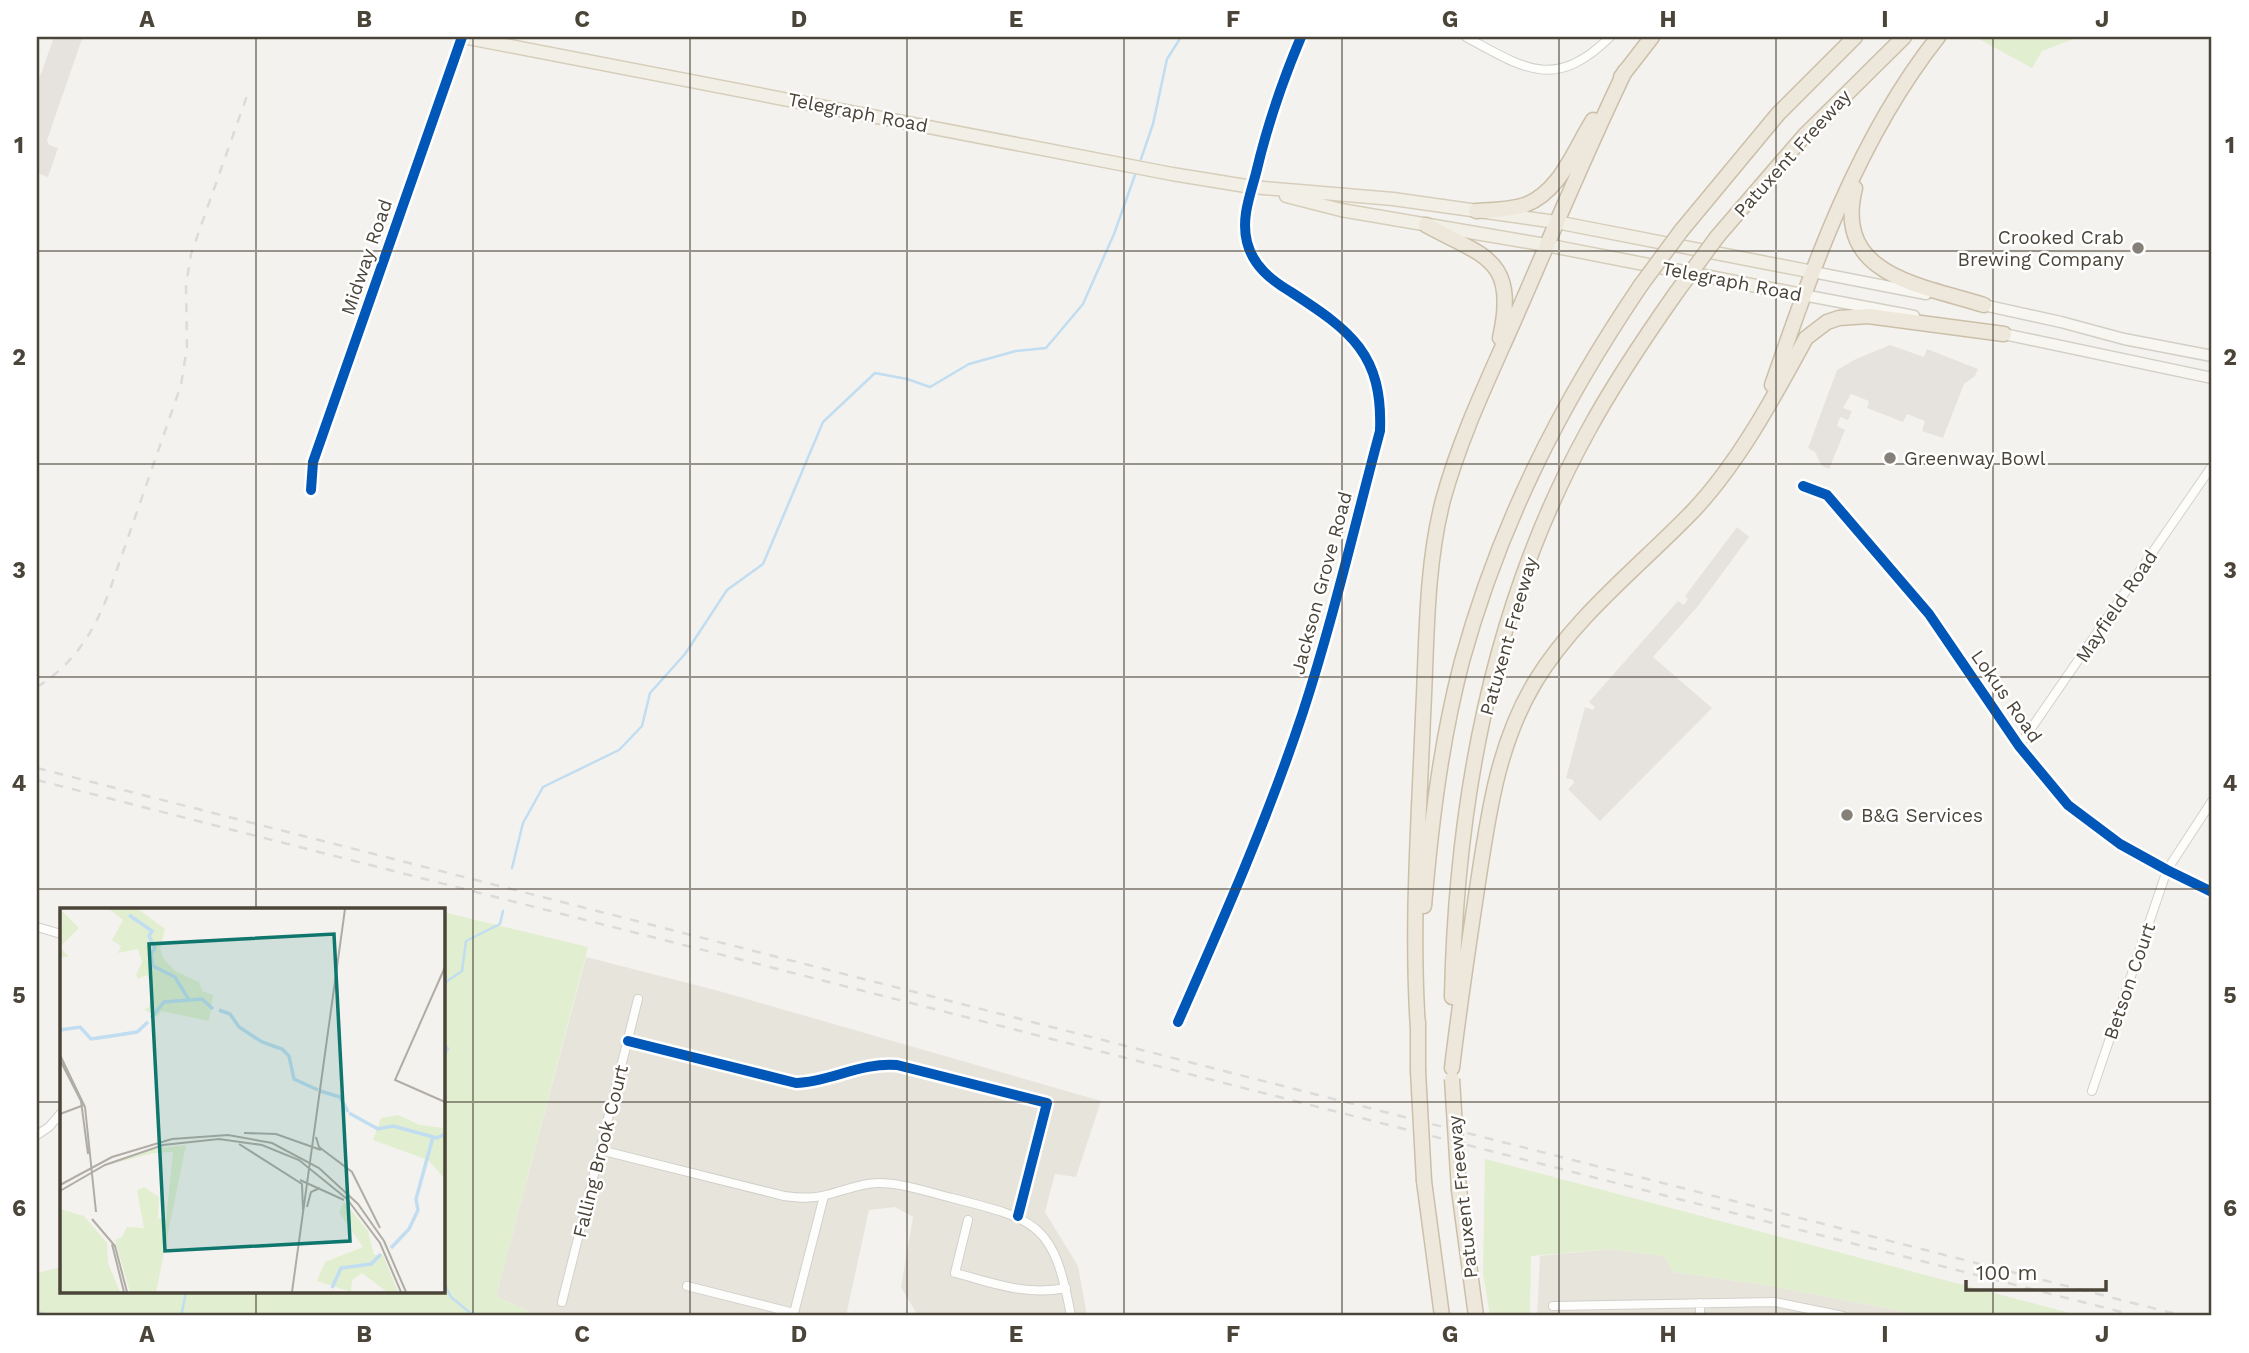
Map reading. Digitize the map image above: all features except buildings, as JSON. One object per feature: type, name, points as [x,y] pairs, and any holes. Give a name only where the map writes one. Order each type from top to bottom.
[{"type":"highway","points":[[1476,212],[1526,204],[1549,190],[1625,71],[1652,37]]},
{"type":"highway","name":"Patuxent Freeway","points":[[1443,1316],[1424,1181],[1418,1071],[1422,919],[1437,791],[1453,702],[1480,600],[1505,533],[1557,419],[1610,330],[1681,230],[1778,114],[1855,37]]},
{"type":"highway","name":"Patuxent Freeway","points":[[1476,1316],[1459,1190],[1452,1073],[1452,976],[1461,853],[1480,734],[1494,668],[1512,610],[1560,487],[1587,432],[1640,344],[1717,237],[1804,136],[1905,37]]},
{"type":"highway","points":[[1753,428],[1837,213],[1866,153],[1907,80],[1938,37]]},
{"type":"highway","points":[[1418,1029],[1414,918],[1430,580],[1437,529],[1452,467],[1464,433],[1588,148],[1625,71]]},
{"type":"highway","points":[[1866,153],[1850,215],[1852,228],[1863,253],[1874,266],[1886,273],[1984,304]]},
{"type":"highway","points":[[1426,225],[1479,251],[1502,276],[1506,304],[1496,359]]},
{"type":"highway","points":[[1452,1073],[1463,976],[1488,813],[1501,758],[1523,704],[1550,659],[1572,632],[1694,510],[1731,465],[1806,338],[1827,322],[1839,318],[1868,316],[2004,334]]},
{"type":"main road","name":"Telegraph Road","points":[[462,37],[1129,166],[1252,187],[1341,210],[1546,245],[2004,334],[2212,378]]},
{"type":"main road","name":"Telegraph Road","points":[[1252,187],[1394,199],[1556,222],[1984,304],[2124,339],[2212,356]]},
{"type":"street","name":"Midway Road","points":[[311,490],[313,463],[462,37]]},
{"type":"street","name":"Jackson Grove Road","points":[[1178,1022],[1242,877],[1302,715],[1325,641],[1380,431],[1376,378],[1354,339],[1325,314],[1260,269],[1252,255],[1245,229],[1247,207],[1273,106],[1301,37]]},
{"type":"street","points":[[1466,37],[1513,62],[1546,70],[1580,62],[1610,37]]},
{"type":"street","name":"Mayfield Road","points":[[2019,746],[2212,466]]},
{"type":"street","name":"Lokus Road","points":[[1803,486],[1827,495],[1929,614],[2019,746],[2068,805],[2120,844],[2212,892]]},
{"type":"street","name":"Betson Court","points":[[2092,1091],[2167,870],[2212,802]]},
{"type":"street","points":[[37,927],[60,934]]},
{"type":"street","name":"Falling Brook Court","points":[[562,1302],[638,999]]},
{"type":"street","points":[[628,1041],[796,1083],[807,1083],[865,1066],[885,1064],[1046,1103],[1018,1216]]},
{"type":"street","points":[[37,1135],[49,1127],[60,1113]]},
{"type":"street","points":[[600,1150],[784,1196],[806,1198],[824,1196],[864,1184],[894,1184],[1018,1216],[1034,1227],[1049,1243],[1061,1266],[1071,1316]]},
{"type":"street","points":[[687,1286],[794,1313],[824,1196]]},
{"type":"street","points":[[968,1220],[955,1273],[1026,1292],[1041,1293],[1066,1288]]},
{"type":"street","points":[[1553,1306],[1775,1301],[1843,1316]]},
{"type":"street","points":[[1700,1303],[1700,1316]]},
{"type":"shaded area","points":[[54,37],[82,39],[47,140],[49,145],[58,148],[48,177],[37,173],[37,85]]},
{"type":"shaded area","points":[[1890,345],[1924,357],[1927,349],[1978,369],[1975,376],[1964,384],[1943,438],[1922,431],[1925,421],[1907,414],[1903,422],[1867,408],[1869,401],[1851,394],[1843,408],[1852,411],[1848,420],[1840,417],[1837,426],[1845,430],[1829,469],[1822,466],[1815,452],[1808,448],[1837,370]]},
{"type":"shaded area","points":[[1737,527],[1749,537],[1698,606],[1653,657],[1712,708],[1600,821],[1568,789],[1574,783],[1566,778],[1585,707],[1593,710],[1595,707],[1589,702],[1678,601],[1684,605],[1688,599],[1685,596]]},
{"type":"shaded area","points":[[586,957],[719,991],[1101,1101],[1076,1177],[1055,1174],[1045,1212],[1078,1266],[1087,1316],[918,1316],[901,1287],[913,1217],[895,1207],[869,1210],[846,1316],[538,1316],[496,1296]]},
{"type":"shaded area","points":[[1610,1249],[1664,1256],[1673,1272],[1766,1285],[1927,1316],[1537,1316],[1540,1256]]},
{"type":"green space","points":[[1975,37],[2079,37],[2042,51],[2032,68]]},
{"type":"green space","points":[[444,912],[588,947],[496,1296],[538,1316],[37,1316],[37,1273],[60,1267],[60,1294],[444,1294]]},
{"type":"green space","points":[[1485,1159],[2081,1316],[1927,1316],[1766,1285],[1673,1272],[1664,1256],[1610,1249],[1531,1256],[1530,1316],[1490,1316],[1483,1273]]},
{"type":"waterway","points":[[1141,159],[1153,124],[1167,59],[1181,37]]},
{"type":"waterway","points":[[512,868],[523,823],[543,787],[619,750],[642,726],[650,693],[685,654],[727,590],[763,564],[823,422],[875,373],[930,387],[969,364],[1016,351],[1046,348],[1083,304],[1114,234],[1135,175]]},
{"type":"waterway","points":[[444,983],[462,971],[466,941],[500,924],[503,911]]},
{"type":"waterway","points":[[444,1043],[448,1049],[444,1055]]},
{"type":"waterway","points":[[444,1283],[451,1297],[474,1316]]},
{"type":"waterway","points":[[179,1316],[186,1294]]},
{"type":"waterway","points":[[37,1312],[54,1316]]},
{"type":"railway","points":[[37,687],[61,669],[80,647],[96,622],[108,595],[181,385],[187,347],[186,285],[191,254],[249,90]]},
{"type":"railway","points":[[37,768],[2184,1316]]},
{"type":"railway","points":[[37,780],[2137,1316]]},
{"type":"cycle path","points":[[311,490],[313,462],[462,37]]},
{"type":"cycle path","points":[[1178,1022],[1260,830],[1303,712],[1334,607],[1380,431],[1376,382],[1359,347],[1331,319],[1264,272],[1250,251],[1245,233],[1249,199],[1265,138],[1301,37]]},
{"type":"cycle path","points":[[1803,486],[1827,495],[1929,614],[2019,746],[2068,805],[2120,844],[2212,892]]},
{"type":"cycle path","points":[[628,1041],[796,1083],[871,1066],[897,1065],[1047,1103],[1018,1216]]},
{"type":"place","name":"Crooked Crab Brewing Company","points":[[2138,248]]},
{"type":"place","name":"Greenway Bowl","points":[[1890,458]]},
{"type":"place","name":"B&G Services","points":[[1847,815]]}]
